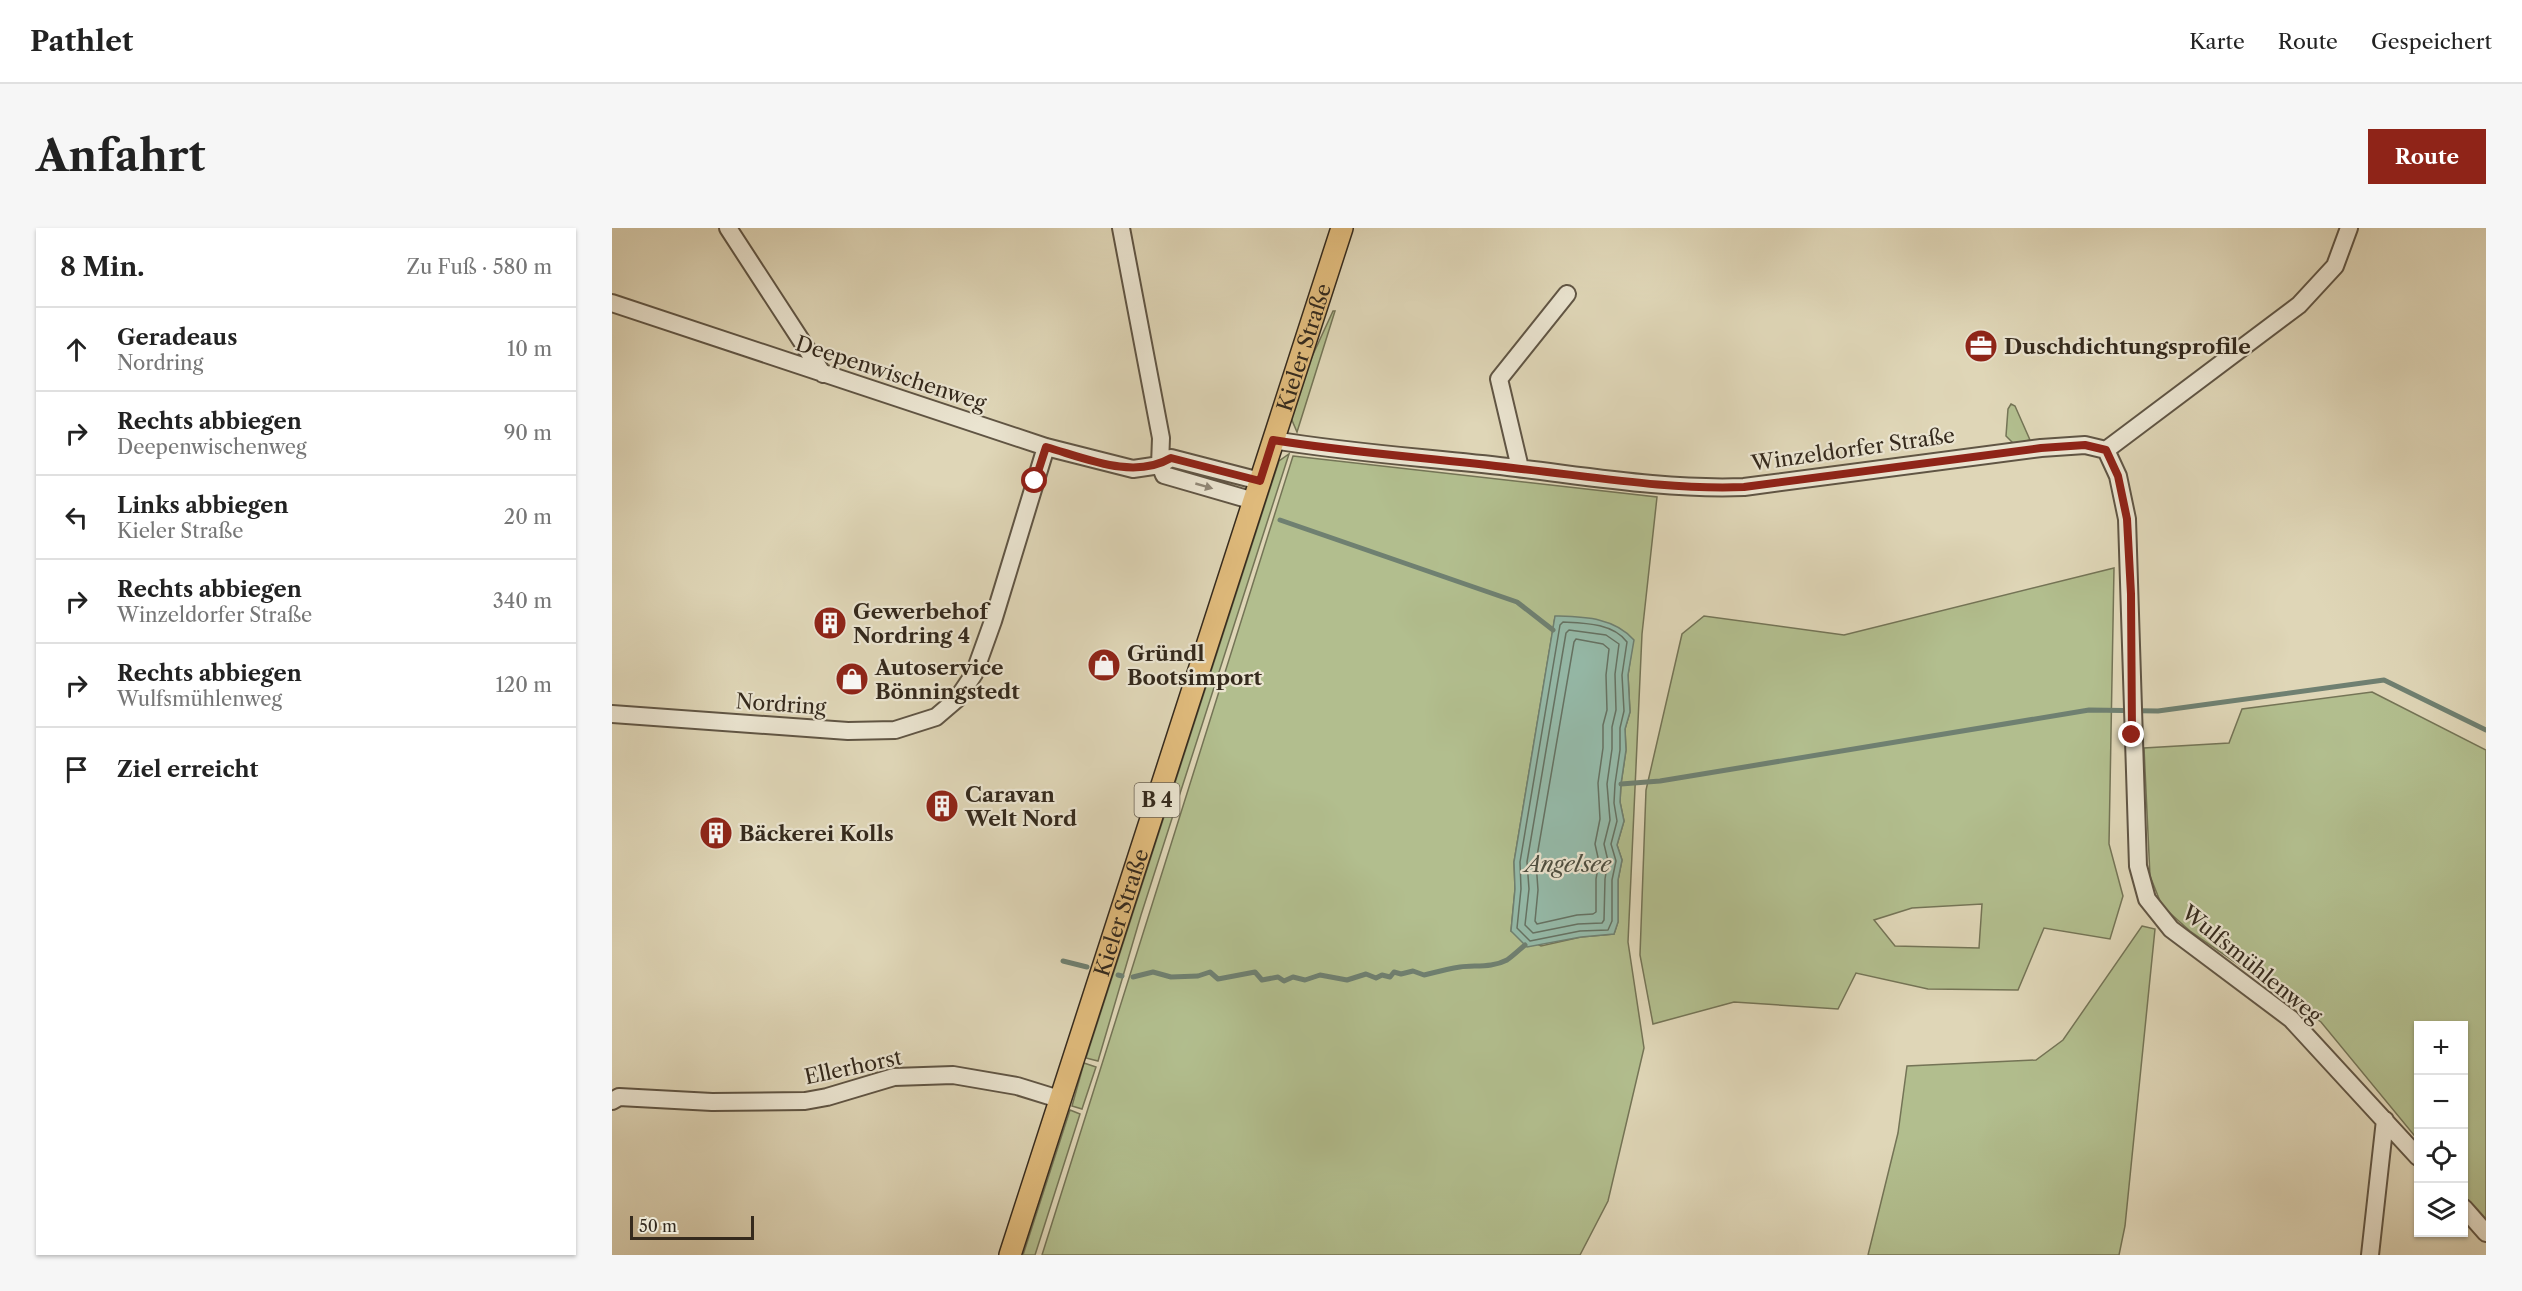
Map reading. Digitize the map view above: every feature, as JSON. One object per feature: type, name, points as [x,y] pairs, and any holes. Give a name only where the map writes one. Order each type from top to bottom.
[{"type":"main road","name":"Kieler Straße","points":[[1010,1255],[1342,228]]},
{"type":"street","points":[[728,228],[823,374]]},
{"type":"street","points":[[1121,228],[1161,438],[1160,465]]},
{"type":"street","points":[[2106,450],[2299,305],[2335,266],[2349,228]]},
{"type":"street","points":[[1520,468],[1499,379],[1567,294]]},
{"type":"street","name":"Deepenwischenweg","points":[[612,303],[1046,447],[1133,469],[1160,465],[1171,458],[1257,491]]},
{"type":"street","name":"Winzeldorfer Straße","points":[[1273,440],[1669,486],[1711,488],[1744,487],[2041,448],[2085,445],[2106,450]]},
{"type":"street","name":"Nordring","points":[[612,714],[848,731],[895,730],[936,717],[957,699],[974,674],[995,615],[1046,447]]},
{"type":"street","name":"Wulfsmühlenweg","points":[[2106,450],[2118,476],[2127,519],[2131,594],[2132,735],[2138,866],[2147,898],[2171,929],[2291,1019],[2414,1153]]},
{"type":"street","name":"Ellerhorst","points":[[614,1097],[712,1102],[805,1101],[827,1097],[894,1077],[953,1075],[1017,1086],[1059,1099]]},
{"type":"street","points":[[2370,1255],[2385,1120]]},
{"type":"street","points":[[2468,1213],[2486,1233]]},
{"type":"shaded area","points":[[1335,311],[1297,432],[1291,418],[1310,361]]},
{"type":"shaded area","points":[[2011,404],[2015,406],[2030,440],[2014,444],[2006,436],[2008,409]]},
{"type":"shaded area","points":[[1289,454],[1141,915],[1098,1061],[1086,1058],[1279,461]]},
{"type":"shaded area","points":[[1293,456],[1657,497],[1642,634],[1628,942],[1644,1048],[1608,1201],[1580,1255],[1042,1255]],"holes":[[[1555,617],[1633,640],[1628,675],[1630,712],[1625,729],[1626,750],[1620,802],[1624,821],[1617,845],[1622,860],[1618,880],[1618,922],[1614,934],[1581,937],[1541,946],[1511,931],[1515,889],[1514,862]]]},
{"type":"shaded area","points":[[2114,568],[2109,844],[2123,896],[2110,939],[2044,928],[2018,990],[1928,989],[1856,973],[1838,1009],[1734,1002],[1653,1024],[1640,955],[1646,790],[1682,634],[1704,616],[1844,635]],"holes":[[[1982,904],[1979,948],[1895,946],[1874,920],[1912,908]]]},
{"type":"shaded area","points":[[2372,692],[2486,750],[2486,1222],[2468,1200],[2468,1021],[2414,1021],[2414,1135],[2321,1022],[2190,931],[2162,906],[2150,876],[2144,748],[2229,743],[2242,709]]},
{"type":"shaded area","points":[[2142,926],[2155,929],[2125,1226],[2119,1255],[1868,1255],[1898,1133],[1907,1066],[2036,1060],[2063,1040]]},
{"type":"shaded area","points":[[1084,1063],[1096,1067],[1082,1109],[1072,1106]]},
{"type":"shaded area","points":[[1070,1110],[1080,1114],[1035,1255],[1023,1255]]},
{"type":"water","name":"Angelsee","points":[[1555,616],[1587,618],[1608,623],[1626,632],[1634,640],[1628,675],[1630,712],[1625,729],[1626,750],[1620,802],[1624,821],[1617,845],[1622,860],[1618,880],[1618,922],[1614,934],[1581,937],[1527,947],[1511,931],[1515,889],[1514,862]]},
{"type":"waterway","points":[[1280,520],[1517,602],[1553,630]]},
{"type":"waterway","points":[[1621,784],[1660,781],[2089,710],[2158,711],[2384,680],[2486,730]]},
{"type":"waterway","points":[[1133,977],[1153,972],[1171,977],[1198,976],[1210,972],[1218,979],[1255,972],[1262,980],[1278,977],[1284,981],[1293,977],[1305,980],[1320,975],[1347,980],[1366,974],[1376,978],[1382,975],[1390,977],[1394,972],[1401,974],[1413,971],[1424,975],[1460,967],[1501,963],[1525,945]]},
{"type":"waterway","points":[[1063,961],[1087,967]]},
{"type":"waterway","points":[[1118,975],[1122,976]]},
{"type":"place","name":"Duschdichtungsprofile","points":[[1981,346]]},
{"type":"place","name":"Gewerbehof Nordring 4","points":[[830,623]]},
{"type":"place","name":"Gründl Bootsimport","points":[[1104,665]]},
{"type":"place","name":"Autoservice Bönningstedt","points":[[852,679]]},
{"type":"place","name":"Caravan Welt Nord","points":[[942,806]]},
{"type":"place","name":"Bäckerei Kolls","points":[[716,833]]},
{"type":"route","points":[[1035,481],[1046,447],[1133,469],[1160,465],[1171,458],[1260,481],[1273,440],[1431,460],[1669,486],[1711,488],[1744,487],[1971,456],[2085,445],[2106,450],[2118,476],[2127,519],[2131,594],[2132,735]]}]
